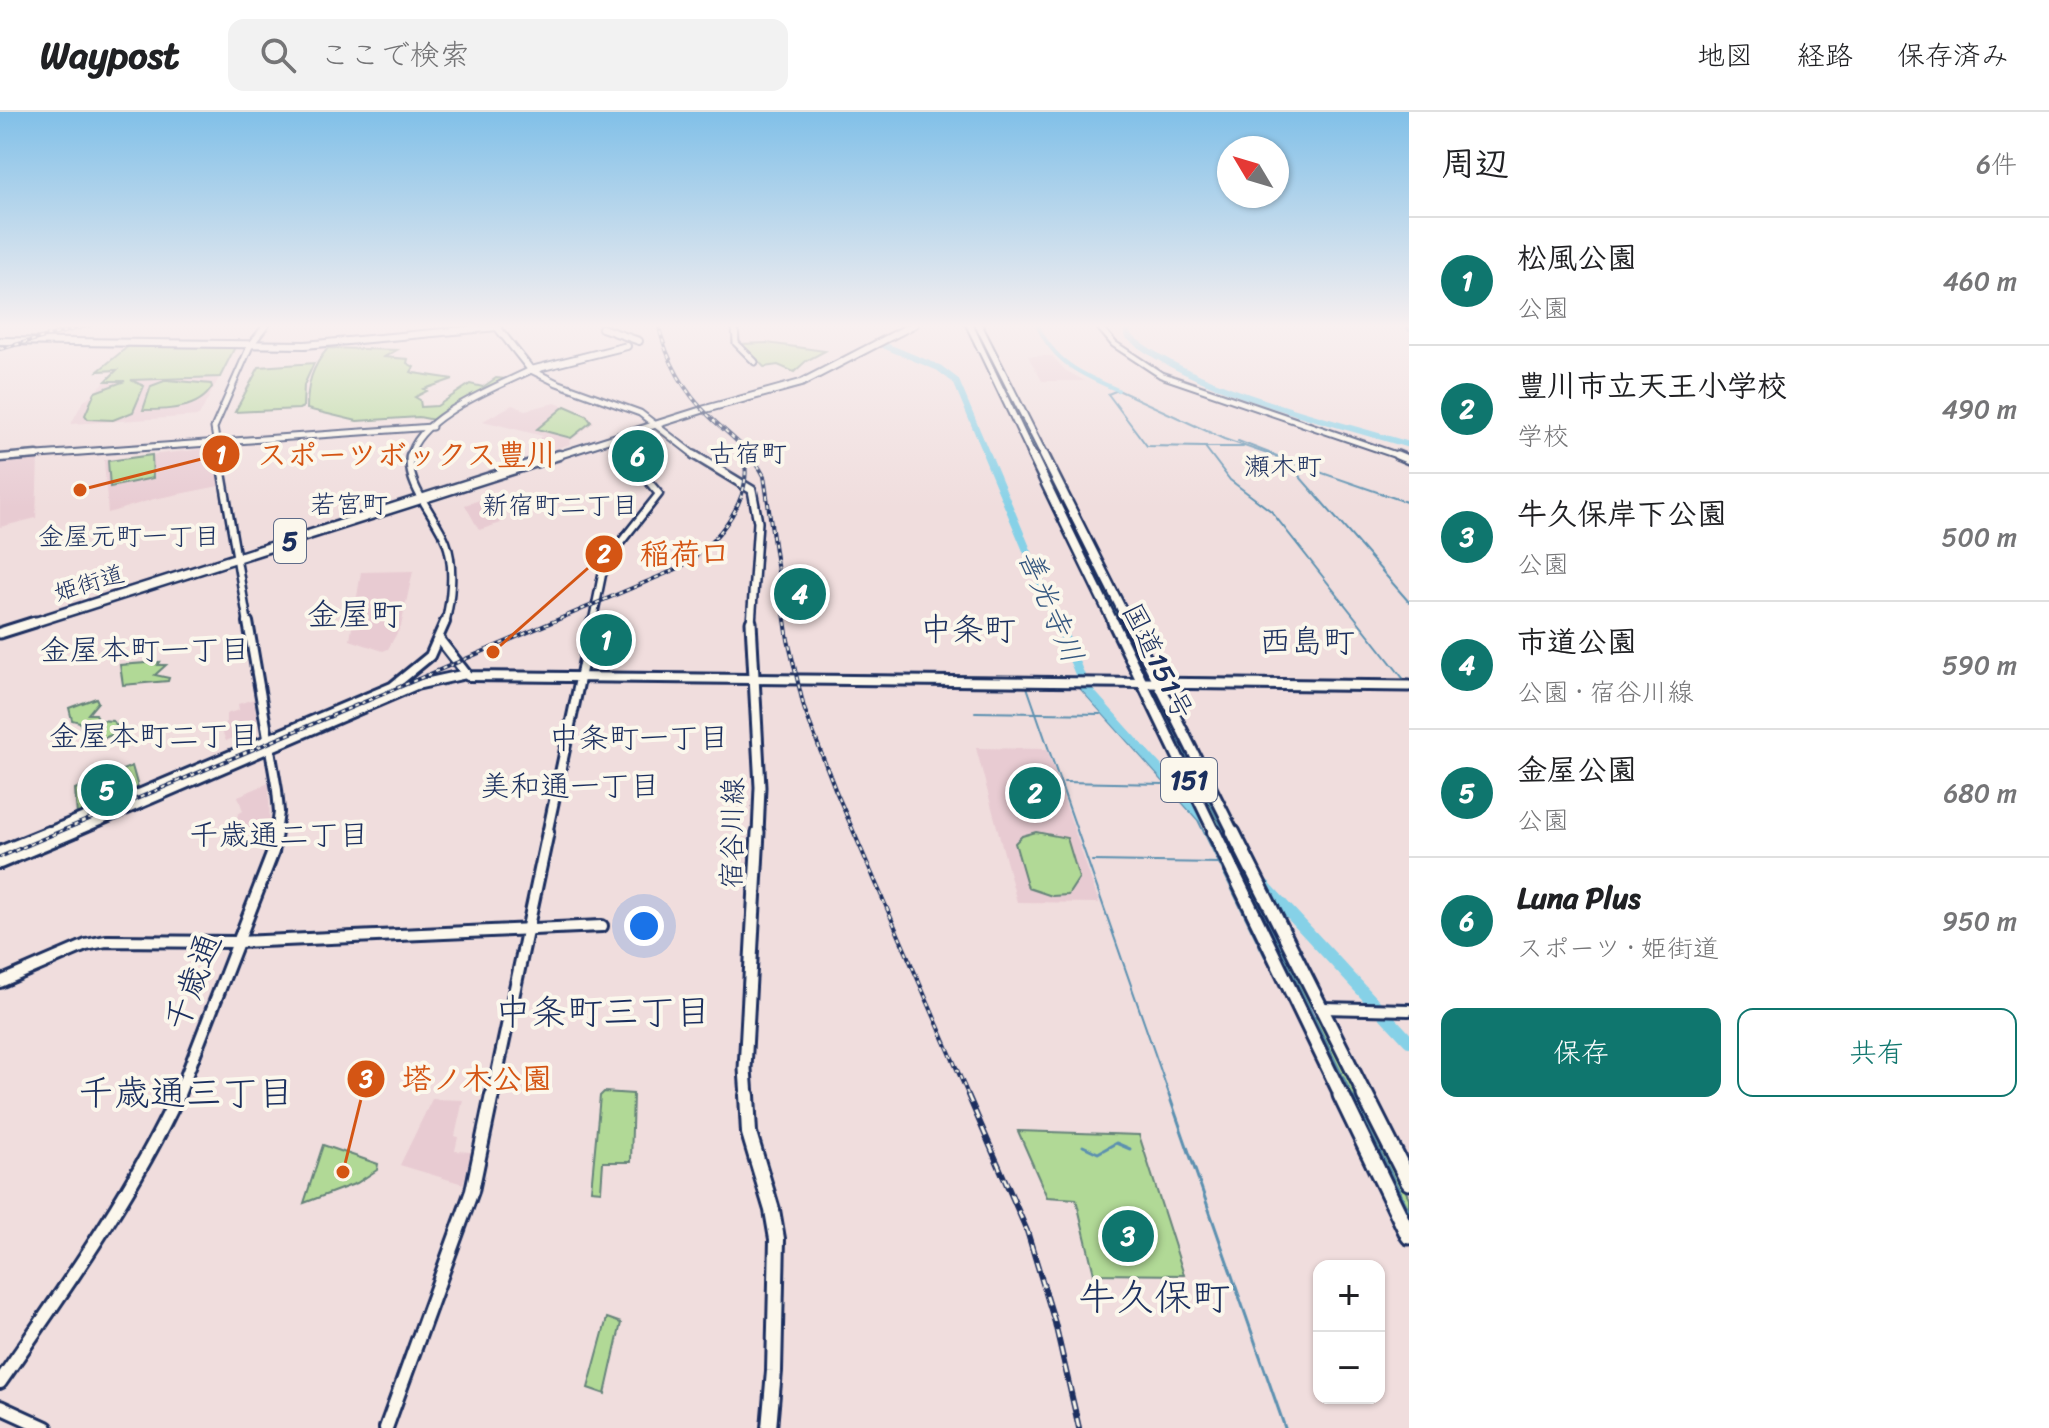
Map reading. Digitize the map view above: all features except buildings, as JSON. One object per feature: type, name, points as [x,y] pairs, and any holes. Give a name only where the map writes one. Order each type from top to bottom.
[{"type":"main road","name":"宿谷川線","points":[[558,385],[603,396],[659,425],[682,447],[752,490],[758,522],[750,640],[760,787],[745,1069],[749,1133],[772,1210],[777,1239],[774,1371],[769,1428]]},
{"type":"main road","name":"姫街道","points":[[0,633],[793,385]]},
{"type":"main road","name":"国道151号","points":[[1000,385],[1409,1182]]},
{"type":"main road","name":"国道151号","points":[[1008,385],[1151,683],[1409,1236]]},
{"type":"main road","points":[[1193,385],[1298,419],[1409,460]]},
{"type":"main road","points":[[1151,683],[1408,686]]},
{"type":"street","points":[[216,441],[214,428],[232,385]]},
{"type":"street","points":[[0,863],[399,684],[425,662],[440,640],[449,615],[450,555],[410,471],[409,458],[415,444],[433,427],[470,401],[501,385]]},
{"type":"street","points":[[0,458],[433,427]]},
{"type":"street","points":[[386,1428],[472,1191],[606,563],[659,494],[613,440]]},
{"type":"street","name":"千歳通","points":[[0,1382],[90,1252],[151,1154],[180,1092],[270,864],[278,803],[216,441]]},
{"type":"street","points":[[440,640],[466,674]]},
{"type":"street","points":[[0,852],[416,685],[466,674],[580,678],[1151,683]]},
{"type":"street","points":[[0,982],[96,942],[239,942],[602,926]]},
{"type":"street","points":[[1322,1008],[1409,1010]]},
{"type":"street","points":[[0,1407],[46,1428]]},
{"type":"shaded area","points":[[101,385],[215,385],[199,416],[71,424],[82,403]]},
{"type":"shaded area","points":[[555,403],[587,414],[594,422],[570,444],[548,451],[534,442],[543,436],[483,421],[512,405],[525,410]]},
{"type":"shaded area","points":[[213,448],[219,486],[154,499],[108,513],[104,460]]},
{"type":"shaded area","points":[[38,457],[36,518],[0,527],[0,460]]},
{"type":"shaded area","points":[[497,494],[512,511],[497,516],[501,523],[479,530],[465,505]]},
{"type":"shaded area","points":[[413,571],[401,626],[388,649],[383,651],[350,640],[361,572]]},
{"type":"shaded area","points":[[254,699],[258,728],[226,741],[222,731],[226,729],[226,714],[239,710],[238,704]]},
{"type":"shaded area","points":[[976,748],[1047,749],[1099,903],[1017,902]]},
{"type":"shaded area","points":[[269,783],[270,831],[232,836],[238,814],[243,811],[238,796]]},
{"type":"shaded area","points":[[432,1099],[463,1100],[455,1151],[472,1152],[463,1184],[400,1165]]},
{"type":"green space","points":[[113,385],[144,386],[133,412],[113,420],[88,419],[85,415],[95,392]]},
{"type":"green space","points":[[249,385],[304,385],[303,407],[299,409],[235,412]]},
{"type":"green space","points":[[310,385],[434,385],[415,397],[420,400],[421,407],[437,406],[468,385],[495,385],[434,420],[419,417],[357,421],[307,409]]},
{"type":"green space","points":[[151,386],[212,387],[206,395],[191,404],[172,409],[143,410]]},
{"type":"green space","points":[[565,406],[586,415],[591,422],[571,438],[537,429]]},
{"type":"green space","points":[[152,455],[153,478],[110,487],[108,461]]},
{"type":"green space","points":[[1078,541],[1084,541],[1147,674],[1141,674]]},
{"type":"green space","points":[[785,578],[810,578],[814,611],[789,610]]},
{"type":"green space","points":[[160,662],[158,665],[166,665],[155,675],[169,678],[168,681],[123,685],[120,665]]},
{"type":"green space","points":[[1154,694],[1160,694],[1312,1004],[1309,1007],[1300,1003],[1173,740]]},
{"type":"green space","points":[[96,698],[98,702],[88,714],[96,714],[99,720],[113,721],[121,731],[92,743],[91,735],[83,737],[80,722],[72,720],[69,708]]},
{"type":"green space","points":[[132,766],[139,791],[77,816],[75,789]]},
{"type":"green space","points":[[1036,832],[1067,838],[1079,878],[1068,895],[1052,896],[1028,888],[1015,843],[1022,836]]},
{"type":"green space","points":[[1310,1018],[1321,1020],[1409,1198],[1409,1228]]},
{"type":"green space","points":[[604,1092],[633,1094],[631,1162],[603,1162],[601,1191],[591,1190],[600,1096]]},
{"type":"green space","points":[[1018,1131],[1139,1135],[1184,1275],[1094,1274],[1076,1199],[1047,1197]]},
{"type":"green space","points":[[323,1145],[378,1164],[377,1170],[357,1183],[304,1203]]},
{"type":"green space","points":[[607,1318],[621,1323],[605,1394],[588,1388]]},
{"type":"waterway","name":"善光寺川","points":[[958,385],[988,457]]},
{"type":"waterway","points":[[1003,385],[1148,678]]},
{"type":"waterway","points":[[1107,385],[1118,390]]},
{"type":"waterway","points":[[1217,385],[1300,414],[1409,445]]},
{"type":"waterway","points":[[1406,682],[1271,511],[1230,480],[1205,447],[1147,446],[1108,394],[1118,390],[1224,439],[1409,503]]},
{"type":"waterway","points":[[1238,441],[1277,456]]},
{"type":"waterway","points":[[1206,447],[1243,447]]},
{"type":"waterway","name":"善光寺川","points":[[987,455],[1058,624]]},
{"type":"waterway","points":[[1287,462],[1409,602]]},
{"type":"waterway","name":"善光寺川","points":[[1058,622],[1085,687],[1217,834]]},
{"type":"waterway","points":[[1027,687],[1036,713]]},
{"type":"waterway","points":[[1079,687],[1198,820],[1265,957]]},
{"type":"waterway","points":[[1153,687],[1353,1097]]},
{"type":"waterway","points":[[975,712],[1036,713]]},
{"type":"waterway","points":[[1036,713],[1101,714]]},
{"type":"waterway","points":[[1036,713],[1170,1097]]},
{"type":"waterway","points":[[1064,782],[1163,784]]},
{"type":"waterway","name":"善光寺川","points":[[1216,832],[1243,862]]},
{"type":"waterway","points":[[1092,861],[1219,863]]},
{"type":"waterway","name":"善光寺川","points":[[1265,886],[1409,1041]]},
{"type":"waterway","points":[[1169,1095],[1285,1428]]},
{"type":"waterway","points":[[1352,1095],[1409,1211]]},
{"type":"waterway","points":[[1083,1146],[1098,1153],[1116,1143],[1130,1149]]},
{"type":"railway","points":[[683,385],[699,406],[746,451],[764,476],[788,640],[804,708],[835,789],[969,1097]]},
{"type":"railway","points":[[0,857],[679,568],[707,546],[732,516],[745,481],[745,463],[739,445]]},
{"type":"railway","points":[[968,1095],[1027,1231],[1055,1323],[1079,1428]]},
{"type":"place","name":"Luna Plus","points":[[638,456]]},
{"type":"place","name":"スポーツボックス豊川","points":[[80,490]]},
{"type":"place","name":"市道公園","points":[[800,594]]},
{"type":"place","name":"松風公園","points":[[606,640]]},
{"type":"place","name":"稲荷口","points":[[493,652]]},
{"type":"place","name":"金屋公園","points":[[107,790]]},
{"type":"place","name":"豊川市立天王小学校","points":[[1035,793]]},
{"type":"place","name":"塔ノ木公園","points":[[343,1172]]},
{"type":"place","name":"牛久保岸下公園","points":[[1128,1236]]},
{"type":"district","name":"古宿町","points":[[748,453]]},
{"type":"district","name":"瀬木町","points":[[1283,466]]},
{"type":"district","name":"若宮町","points":[[349,504]]},
{"type":"district","name":"新宿町二丁目","points":[[560,505]]},
{"type":"district","name":"金屋元町一丁目","points":[[129,536]]},
{"type":"district","name":"金屋町","points":[[355,614]]},
{"type":"district","name":"中条町","points":[[968,629]]},
{"type":"district","name":"西島町","points":[[1307,641]]},
{"type":"district","name":"金屋本町一丁目","points":[[145,650]]},
{"type":"district","name":"金屋本町二丁目","points":[[154,736]]},
{"type":"district","name":"中条町一丁目","points":[[639,738]]},
{"type":"district","name":"美和通一丁目","points":[[570,786]]},
{"type":"district","name":"千歳通二丁目","points":[[279,835]]},
{"type":"district","name":"中条町三丁目","points":[[603,1012]]},
{"type":"district","name":"千歳通三丁目","points":[[186,1093]]},
{"type":"district","name":"牛久保町","points":[[1154,1297]]}]
